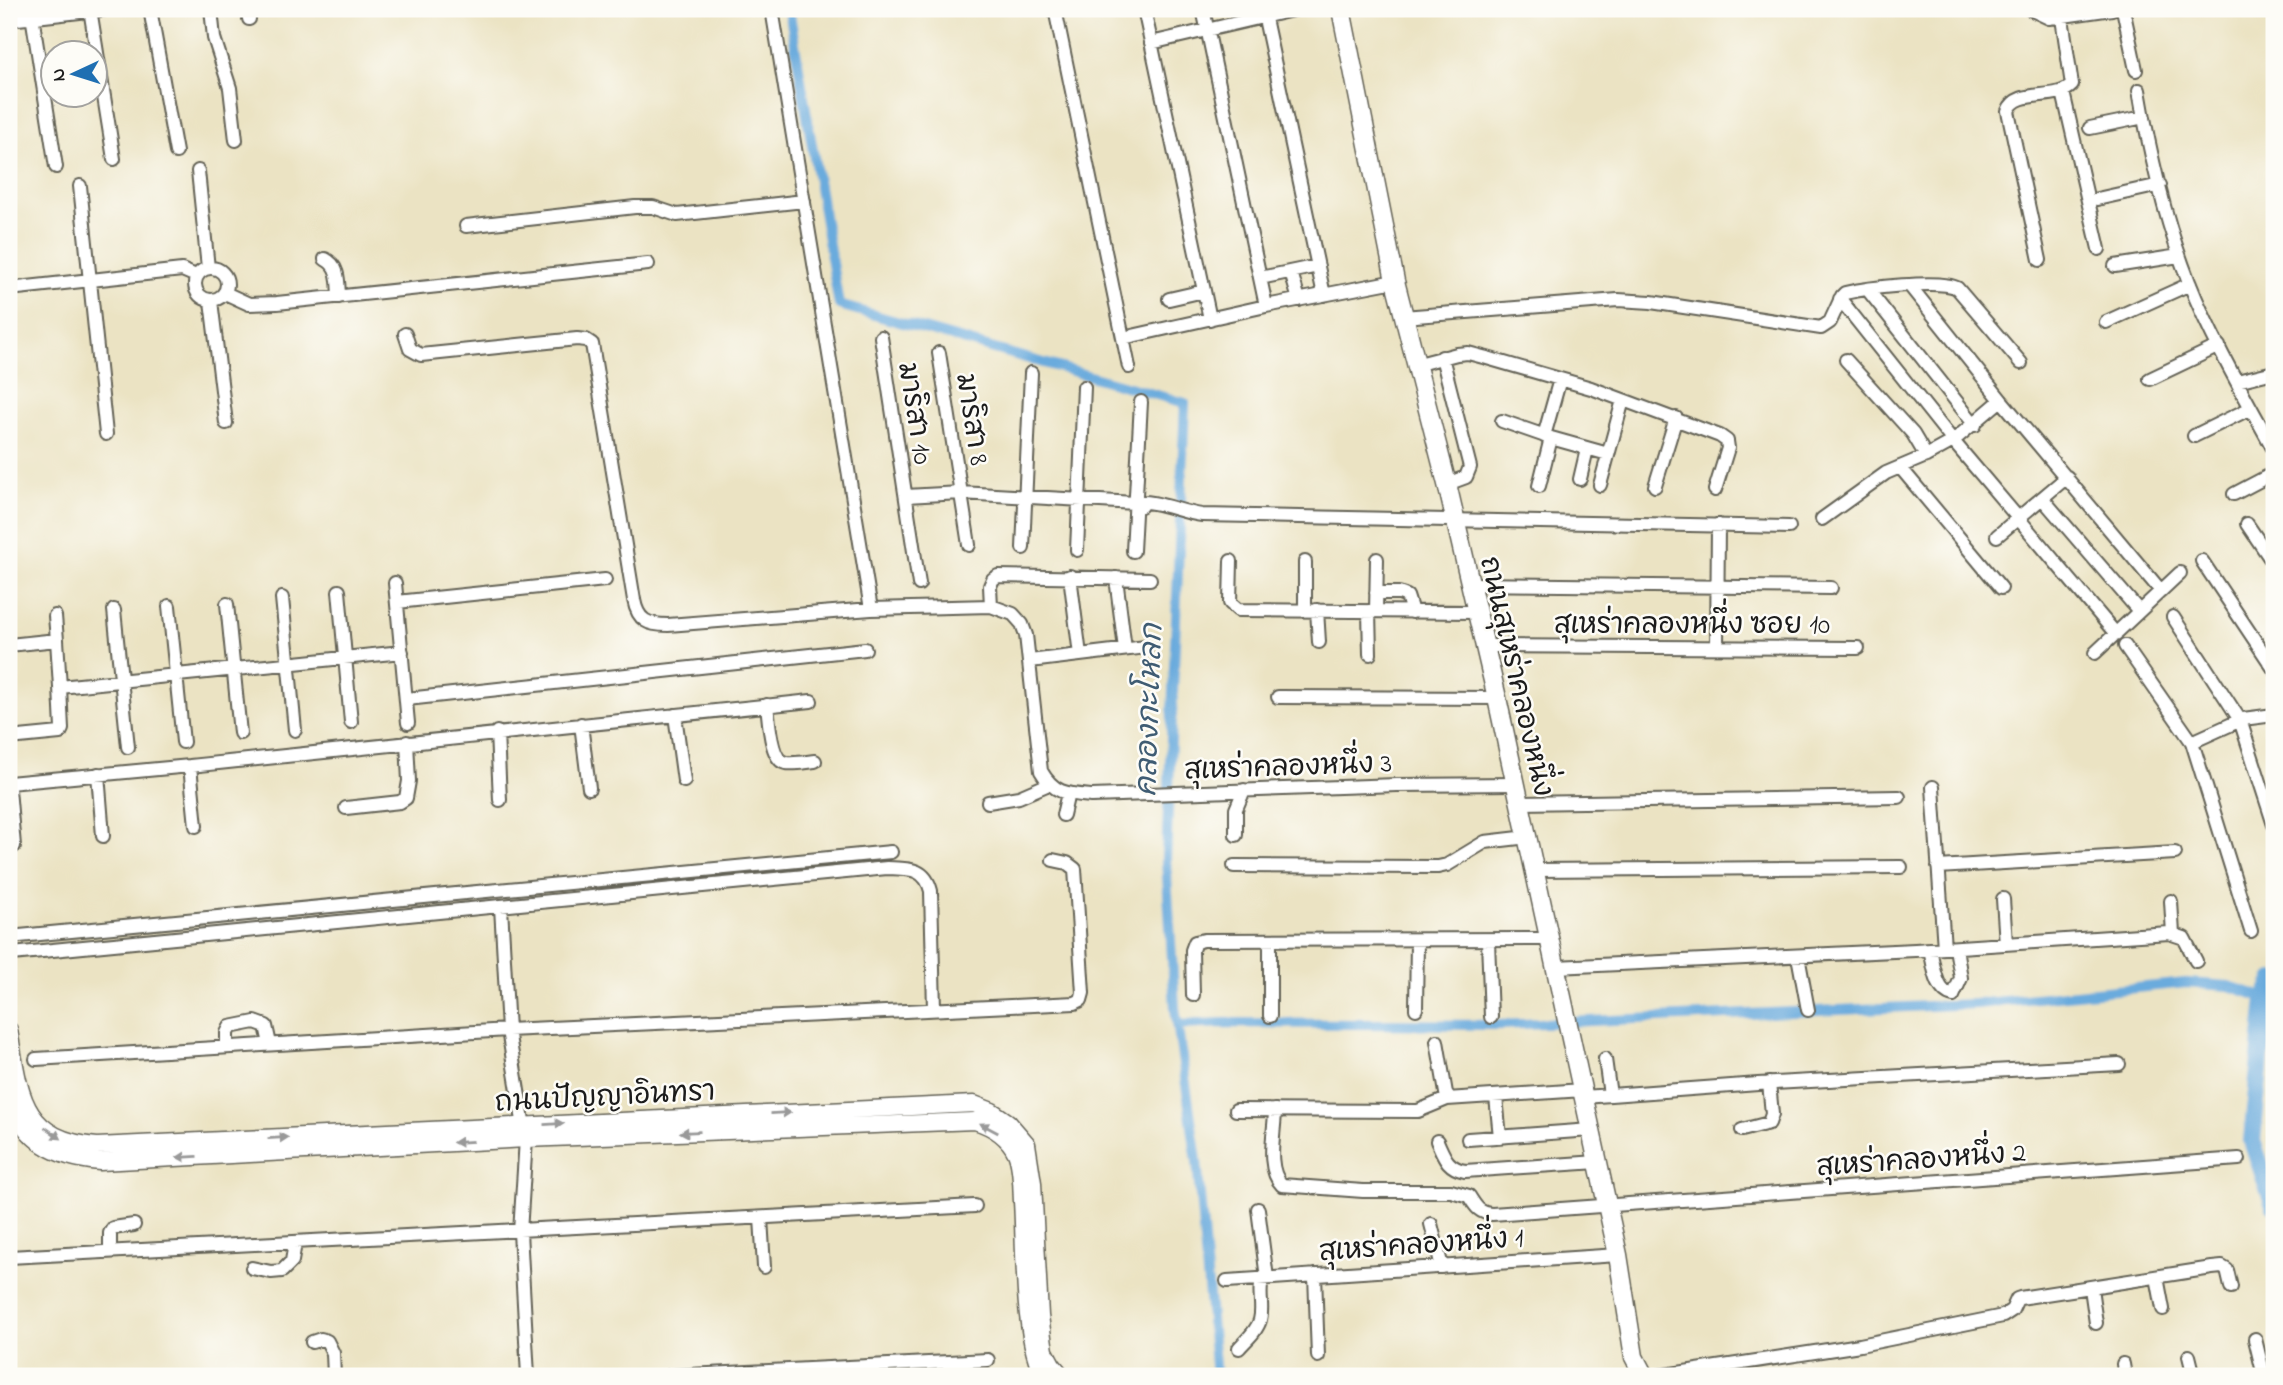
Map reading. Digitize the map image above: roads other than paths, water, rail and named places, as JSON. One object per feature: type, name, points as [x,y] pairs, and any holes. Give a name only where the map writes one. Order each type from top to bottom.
[{"type":"main road","name":"ถนนสุเหร่าคลองหนึ่ง","points":[[1340,9],[1403,317],[1447,484],[1517,784],[1608,1207],[1634,1357],[1633,1376]]},
{"type":"main road","name":"ถนนสุเหร่าคลองหนึ่ง","points":[[1634,1357],[1644,1376]]},
{"type":"street","points":[[9,20],[31,13],[106,9]]},
{"type":"street","points":[[150,9],[176,152]]},
{"type":"street","points":[[211,9],[214,38],[230,88],[236,140]]},
{"type":"street","points":[[772,9],[871,609]]},
{"type":"street","points":[[1055,9],[1129,367]]},
{"type":"street","points":[[1143,9],[1210,319]]},
{"type":"street","points":[[1203,9],[1266,306]]},
{"type":"street","points":[[1151,43],[1208,30],[1263,13],[1297,9]]},
{"type":"street","points":[[2030,9],[2049,18],[2112,9]]},
{"type":"street","points":[[2123,9],[2136,70]]},
{"type":"street","points":[[90,10],[114,159]]},
{"type":"street","points":[[31,13],[56,167]]},
{"type":"street","points":[[1263,13],[1324,295]]},
{"type":"street","points":[[2040,260],[2008,111],[2011,104],[2018,99],[2063,92],[2072,85],[2062,18]]},
{"type":"street","points":[[2139,90],[2179,256],[2219,346],[2274,450]]},
{"type":"street","points":[[2063,92],[2098,249]]},
{"type":"street","points":[[2090,128],[2144,117]]},
{"type":"street","points":[[198,171],[208,268]]},
{"type":"street","points":[[2096,199],[2160,185]]},
{"type":"street","points":[[80,186],[106,434]]},
{"type":"street","points":[[466,226],[635,206],[656,208],[677,215],[804,201]]},
{"type":"street","points":[[2115,266],[2179,256]]},
{"type":"street","points":[[325,259],[331,262],[337,272],[339,297]]},
{"type":"street","points":[[225,293],[249,304],[648,264]]},
{"type":"street","points":[[1260,278],[1318,266]]},
{"type":"street","points":[[208,268],[216,268],[222,272],[227,286],[225,293],[219,299],[203,299],[196,293],[194,284],[197,276],[208,268]]},
{"type":"street","points":[[9,289],[182,271],[197,276]]},
{"type":"street","points":[[1292,272],[1299,300]]},
{"type":"street","points":[[1123,338],[1395,281]]},
{"type":"street","points":[[1403,317],[1618,300],[1821,328],[1830,323],[1840,299],[1846,293],[1942,284],[1957,288],[2021,363]]},
{"type":"street","points":[[2106,322],[2190,284]]},
{"type":"street","points":[[1910,286],[2001,401],[2161,592]]},
{"type":"street","points":[[1868,290],[1975,425]]},
{"type":"street","points":[[1168,299],[1204,291]]},
{"type":"street","points":[[1840,299],[1953,441],[2116,634]]},
{"type":"street","points":[[211,301],[226,423]]},
{"type":"street","points":[[405,334],[410,349],[421,355],[577,339],[592,344],[634,600],[638,615],[648,624],[668,625],[871,609],[991,606],[1013,614],[1022,624],[1026,635],[1041,771],[1049,784],[1018,797],[988,802]]},
{"type":"street","name":"มาริสา 10","points":[[881,337],[919,584]]},
{"type":"street","points":[[2150,379],[2219,346]]},
{"type":"street","name":"มาริสา 8","points":[[939,353],[969,545]]},
{"type":"street","points":[[1415,365],[1442,356],[1468,353],[1560,379],[1676,418],[1727,441],[1728,448],[1715,490]]},
{"type":"street","points":[[1442,356],[1470,467],[1466,477],[1447,484]]},
{"type":"street","points":[[1846,360],[1913,434],[1926,456]]},
{"type":"street","points":[[2237,381],[2274,372]]},
{"type":"street","points":[[1023,548],[1031,373]]},
{"type":"street","points":[[1539,486],[1560,379]]},
{"type":"street","points":[[1077,550],[1084,387]]},
{"type":"street","points":[[1600,485],[1623,400]]},
{"type":"street","points":[[1822,519],[1886,472],[1926,456],[1953,441],[2001,401]]},
{"type":"street","points":[[1133,551],[1141,402]]},
{"type":"street","points":[[2194,436],[2251,408]]},
{"type":"street","points":[[1655,486],[1676,418]]},
{"type":"street","points":[[1502,421],[1608,454]]},
{"type":"street","points":[[1580,479],[1587,449]]},
{"type":"street","points":[[1900,467],[2001,588]]},
{"type":"street","points":[[2234,494],[2274,473]]},
{"type":"street","points":[[1997,536],[2067,477]]},
{"type":"street","points":[[906,496],[961,493],[1135,503],[1143,501],[1186,514],[1789,527]]},
{"type":"street","points":[[2042,498],[2139,611]]},
{"type":"street","points":[[2247,524],[2274,564]]},
{"type":"street","points":[[1717,648],[1718,525]]},
{"type":"street","points":[[1370,654],[1377,559]]},
{"type":"street","points":[[1231,561],[1230,603],[1238,610],[1476,612]]},
{"type":"street","points":[[2202,561],[2274,669]]},
{"type":"street","points":[[1304,562],[1319,642]]},
{"type":"street","points":[[2095,653],[2180,573]]},
{"type":"street","points":[[991,606],[990,586],[998,576],[1150,579]]},
{"type":"street","points":[[1070,576],[1080,655]]},
{"type":"street","points":[[1116,578],[1125,649]]},
{"type":"street","points":[[397,602],[605,580]]},
{"type":"street","points":[[395,583],[408,723]]},
{"type":"street","points":[[1469,584],[1831,588]]},
{"type":"street","points":[[339,591],[351,722]]},
{"type":"street","points":[[1376,593],[1399,593],[1407,596],[1412,612]]},
{"type":"street","points":[[282,598],[295,730]]},
{"type":"street","points":[[227,604],[240,733]]},
{"type":"street","points":[[169,606],[183,742]]},
{"type":"street","points":[[114,610],[128,747]]},
{"type":"street","points":[[9,738],[60,733],[62,729],[55,616]]},
{"type":"street","points":[[2173,617],[2240,720],[2274,825]]},
{"type":"street","points":[[9,645],[57,640]]},
{"type":"street","name":"สุเหร่าคลองหนึ่ง ซอย 10","points":[[1484,646],[1858,648]]},
{"type":"street","points":[[2125,646],[2192,742],[2251,931]]},
{"type":"street","points":[[1030,661],[1146,647]]},
{"type":"street","points":[[407,699],[864,649]]},
{"type":"street","points":[[60,687],[402,652]]},
{"type":"street","points":[[1278,697],[1497,698]]},
{"type":"street","points":[[9,783],[811,701]]},
{"type":"street","points":[[767,705],[774,753],[778,760],[785,764],[815,761]]},
{"type":"street","points":[[675,715],[684,781]]},
{"type":"street","points":[[2192,742],[2240,720],[2274,715]]},
{"type":"street","points":[[581,724],[589,788]]},
{"type":"street","points":[[496,732],[500,800]]},
{"type":"street","points":[[346,808],[400,802],[406,798],[410,781],[407,742]]},
{"type":"street","points":[[190,766],[196,826]]},
{"type":"street","points":[[98,774],[103,836]]},
{"type":"street","name":"สุเหร่าคลองหนึ่ง 3","points":[[1049,784],[1057,791],[1092,796],[1397,785],[1517,784]]},
{"type":"street","points":[[1933,788],[1944,948]]},
{"type":"street","points":[[9,789],[14,846]]},
{"type":"street","points":[[1236,835],[1236,809],[1244,790]]},
{"type":"street","points":[[1063,816],[1068,793]]},
{"type":"street","points":[[1521,803],[1899,797]]},
{"type":"street","points":[[1234,866],[1438,867],[1447,865],[1485,842],[1528,837]]},
{"type":"street","points":[[9,937],[891,852]]},
{"type":"street","points":[[1938,866],[2175,853]]},
{"type":"street","points":[[36,1059],[508,1030],[1075,1003],[1081,1000],[1083,993],[1075,869],[1067,863],[1053,860]]},
{"type":"street","points":[[1535,870],[1901,867]]},
{"type":"street","points":[[12,954],[887,868],[920,872],[928,880],[931,891],[934,1009]]},
{"type":"street","points":[[515,888],[517,905]]},
{"type":"street","points":[[488,890],[495,907],[508,1030],[525,1132],[520,1231],[528,1376]]},
{"type":"street","points":[[2003,899],[2006,944]]},
{"type":"street","points":[[2171,901],[2174,934]]},
{"type":"street","points":[[1556,967],[2174,934],[2184,938],[2196,961]]},
{"type":"street","points":[[1193,995],[1192,950],[1195,942],[1204,940],[1549,939]]},
{"type":"street","points":[[1270,940],[1270,1016]]},
{"type":"street","points":[[1416,1009],[1417,941]]},
{"type":"street","points":[[1489,941],[1491,1017]]},
{"type":"street","points":[[1798,956],[1808,1010]]},
{"type":"street","points":[[227,1047],[230,1027],[255,1022],[266,1027],[270,1044]]},
{"type":"street","name":"ถนนปัญญาอินทรา","points":[[9,1031],[20,1095],[31,1115],[57,1138],[71,1143],[97,1146],[975,1121],[988,1125],[1001,1134],[1016,1152],[1028,1318],[1034,1356],[1044,1376]]},
{"type":"street","points":[[1437,1041],[1447,1100]]},
{"type":"street","points":[[1605,1059],[1610,1095]]},
{"type":"street","points":[[1236,1110],[1418,1111],[1447,1100],[1583,1093],[1610,1095],[1769,1083],[2119,1064]]},
{"type":"street","points":[[1742,1130],[1769,1123],[1772,1114],[1769,1083]]},
{"type":"street","points":[[1496,1097],[1500,1137]]},
{"type":"street","name":"ถนนปัญญาอินทรา","points":[[9,1099],[22,1125],[52,1152],[71,1159],[100,1162],[974,1104],[992,1111],[1008,1122],[1027,1144],[1033,1183],[1040,1316],[1048,1357],[1062,1376]]},
{"type":"street","name":"สุเหร่าคลองหนึ่ง 2","points":[[1275,1110],[1273,1160],[1276,1180],[1282,1185],[1363,1191],[1451,1191],[1469,1196],[1483,1214],[2239,1159]]},
{"type":"street","points":[[1468,1139],[1591,1130]]},
{"type":"street","points":[[1437,1141],[1447,1163],[1465,1171],[1598,1162]]},
{"type":"street","points":[[9,1257],[975,1206]]},
{"type":"street","points":[[1239,1348],[1257,1328],[1260,1320],[1259,1290],[1265,1278],[1258,1209]]},
{"type":"street","points":[[761,1218],[764,1266]]},
{"type":"street","points":[[1431,1224],[1442,1266]]},
{"type":"street","points":[[110,1252],[110,1233],[113,1228],[134,1225]]},
{"type":"street","points":[[252,1268],[282,1271],[292,1261],[295,1242]]},
{"type":"street","name":"สุเหร่าคลองหนึ่ง 1","points":[[1227,1281],[1618,1255]]},
{"type":"street","points":[[1658,1376],[1860,1345],[1982,1321],[2009,1313],[2020,1298],[2221,1267],[2229,1273],[2231,1287]]},
{"type":"street","points":[[1315,1275],[1318,1356]]},
{"type":"street","points":[[2157,1277],[2163,1310]]},
{"type":"street","points":[[2091,1288],[2096,1323]]},
{"type":"street","points":[[312,1342],[321,1339],[327,1341],[333,1353],[334,1376]]},
{"type":"street","points":[[2255,1339],[2264,1376]]},
{"type":"street","points":[[2189,1356],[2194,1376]]},
{"type":"street","points":[[670,1376],[988,1360]]},
{"type":"waterway","name":"คลองกะโหลก","points":[[789,9],[839,305],[1185,403],[1166,859],[1175,1008],[1197,1161],[1216,1376]]},
{"type":"waterway","points":[[2274,981],[2266,998],[2252,1141],[2274,1205]]},
{"type":"waterway","points":[[1178,1025],[1499,1025],[1975,1004],[2186,983],[2229,986],[2266,998]]}]
